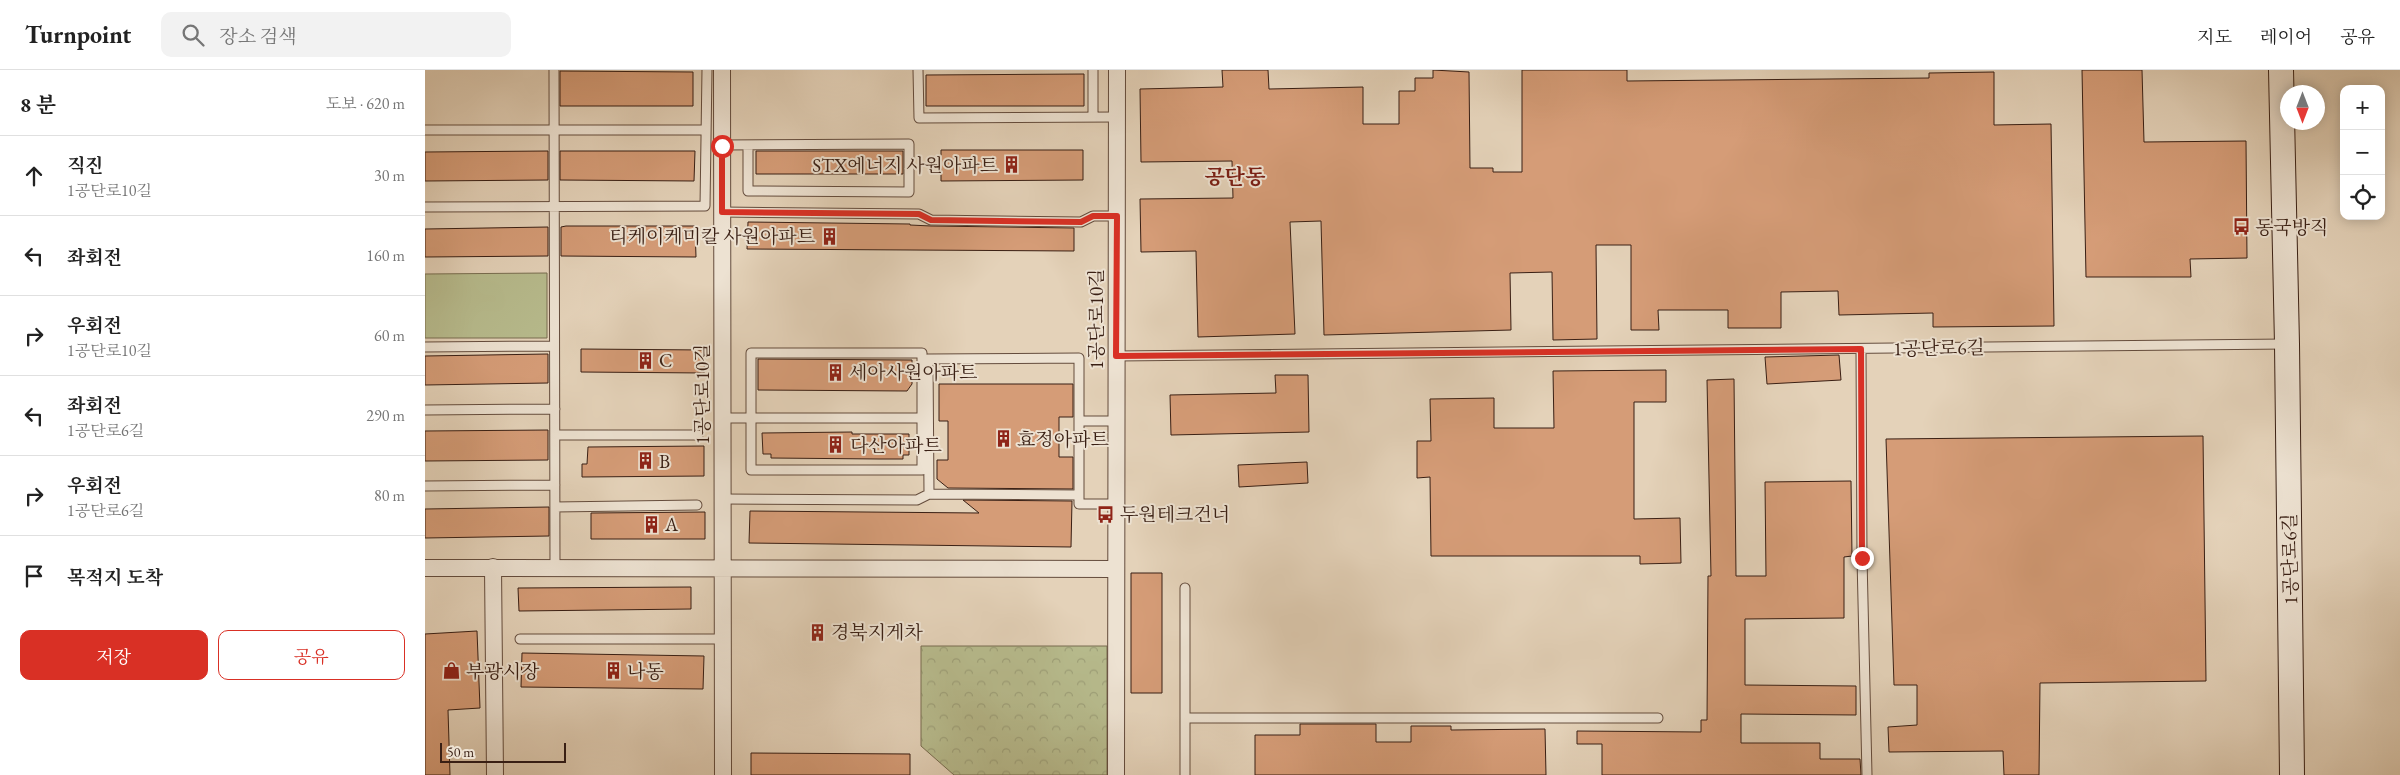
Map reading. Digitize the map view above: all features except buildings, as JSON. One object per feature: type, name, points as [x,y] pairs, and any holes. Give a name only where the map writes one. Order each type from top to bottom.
[{"type":"street","name":"1공단로10길","points":[[722,70],[723,775]]},
{"type":"street","name":"1공단로10길","points":[[1116,775],[1117,70]]},
{"type":"street","name":"1공단로6길","points":[[2281,70],[2287,344],[2292,775]]},
{"type":"street","points":[[493,567],[495,775]]},
{"type":"street","points":[[425,568],[1116,569]]},
{"type":"lane","points":[[553,70],[555,568]]},
{"type":"lane","points":[[425,207],[705,206],[707,70]]},
{"type":"lane","points":[[918,70],[919,118],[1117,117]]},
{"type":"lane","points":[[1093,70],[1093,117]]},
{"type":"lane","points":[[425,130],[706,130]]},
{"type":"lane","points":[[722,146],[909,144],[909,192],[749,191],[749,146]]},
{"type":"lane","points":[[722,212],[919,214],[931,220],[1081,222],[1093,216],[1117,216]]},
{"type":"lane","name":"1공단로6길","points":[[1116,356],[2287,344]]},
{"type":"lane","points":[[425,347],[554,346]]},
{"type":"lane","points":[[1861,349],[1862,558],[1867,775]]},
{"type":"lane","points":[[751,353],[922,353],[922,418],[922,470],[751,470],[751,353]]},
{"type":"lane","points":[[929,494],[928,358],[1079,358],[1079,504],[1116,504]]},
{"type":"lane","points":[[425,410],[555,409]]},
{"type":"lane","points":[[723,418],[922,418]]},
{"type":"lane","points":[[1079,420],[1116,420]]},
{"type":"lane","points":[[555,435],[698,435]]},
{"type":"lane","points":[[425,486],[555,485]]},
{"type":"lane","points":[[723,499],[917,500],[929,494],[1079,495]]},
{"type":"lane","points":[[555,507],[697,505]]},
{"type":"lane","points":[[1185,588],[1185,775]]},
{"type":"lane","points":[[520,640],[723,640]]},
{"type":"lane","points":[[1186,718],[1658,718]]},
{"type":"green space","points":[[547,273],[547,338],[425,338],[425,274]]},
{"type":"green space","points":[[921,646],[1107,646],[1107,775],[954,775],[921,746]]},
{"type":"place","name":"STX에너지 사원아파트","points":[[1012,165]]},
{"type":"place","name":"동국방직","points":[[2241,227]]},
{"type":"place","name":"티케이케미칼 사원아파트","points":[[829,236]]},
{"type":"place","name":"C","points":[[645,360]]},
{"type":"place","name":"세아사원아파트","points":[[835,372]]},
{"type":"place","name":"효정아파트","points":[[1003,439]]},
{"type":"place","name":"다산아파트","points":[[836,445]]},
{"type":"place","name":"B","points":[[645,461]]},
{"type":"place","name":"두원테크건너","points":[[1106,514]]},
{"type":"place","name":"A","points":[[651,524]]},
{"type":"place","name":"경북지게차","points":[[817,632]]},
{"type":"place","name":"부광시장","points":[[452,671]]},
{"type":"place","name":"나동","points":[[613,671]]},
{"type":"district","name":"공단동","points":[[1235,176]]},
{"type":"route","points":[[722,146],[722,212],[919,214],[931,220],[1081,222],[1093,216],[1117,216],[1116,356],[1861,349],[1862,558]]}]
